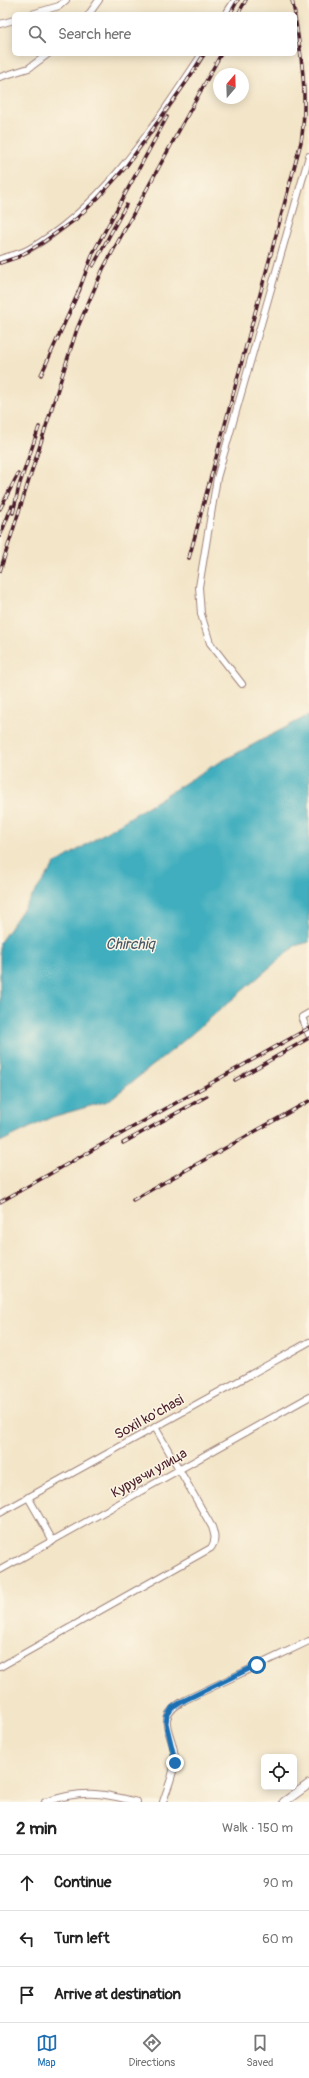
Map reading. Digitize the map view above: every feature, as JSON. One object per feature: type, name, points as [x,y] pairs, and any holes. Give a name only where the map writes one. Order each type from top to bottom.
[{"type":"street","points":[[39,12],[59,6],[66,0]]},
{"type":"street","points":[[90,12],[99,0]]},
{"type":"street","points":[[227,12],[235,0]]},
{"type":"street","points":[[0,24],[12,21]]},
{"type":"street","points":[[0,77],[30,68],[45,56]]},
{"type":"street","points":[[0,259],[28,249],[76,216],[128,161],[201,56]]},
{"type":"street","points":[[242,684],[210,643],[201,614],[199,588],[217,478],[309,156]]},
{"type":"street","points":[[309,1013],[302,1017],[309,1035]]},
{"type":"street","name":"Soxil ko'chasi","points":[[0,1513],[309,1342]]},
{"type":"street","name":"Курувчи улица","points":[[0,1570],[309,1397]]},
{"type":"street","points":[[0,1667],[211,1548],[216,1537],[212,1527],[155,1428]]},
{"type":"street","points":[[28,1497],[53,1541]]},
{"type":"street","points":[[163,1802],[175,1763],[166,1723],[167,1716],[172,1708],[185,1700],[309,1641]]},
{"type":"street","points":[[284,1802],[309,1784]]},
{"type":"street","points":[[45,1802],[69,1795],[90,1793],[137,1802]]},
{"type":"water","name":"Chirchiq","points":[[309,715],[309,942],[295,946],[175,1048],[108,1101],[52,1117],[0,1142],[0,942],[55,864],[211,767]]},
{"type":"railway","points":[[231,12],[238,0]]},
{"type":"railway","points":[[239,12],[246,0]]},
{"type":"railway","points":[[292,0],[295,12]]},
{"type":"railway","points":[[189,558],[301,142],[304,95],[302,64],[297,29]]},
{"type":"railway","points":[[0,263],[18,257],[42,243],[76,219],[98,198],[125,168],[187,81],[203,56]]},
{"type":"railway","points":[[0,571],[77,329],[103,269],[220,56]]},
{"type":"railway","points":[[78,293],[93,253],[167,117]]},
{"type":"railway","points":[[93,266],[126,205]]},
{"type":"railway","points":[[41,375],[80,289]]},
{"type":"railway","points":[[13,513],[19,486],[39,427]]},
{"type":"railway","points":[[0,509],[18,474]]},
{"type":"railway","points":[[0,536],[12,506]]},
{"type":"railway","points":[[0,1202],[309,1028]]},
{"type":"railway","points":[[235,1080],[309,1038]]},
{"type":"railway","points":[[123,1143],[207,1096]]},
{"type":"railway","points":[[133,1200],[309,1101]]},
{"type":"route","points":[[175,1763],[166,1723],[167,1716],[172,1708],[185,1700],[257,1665]]}]
